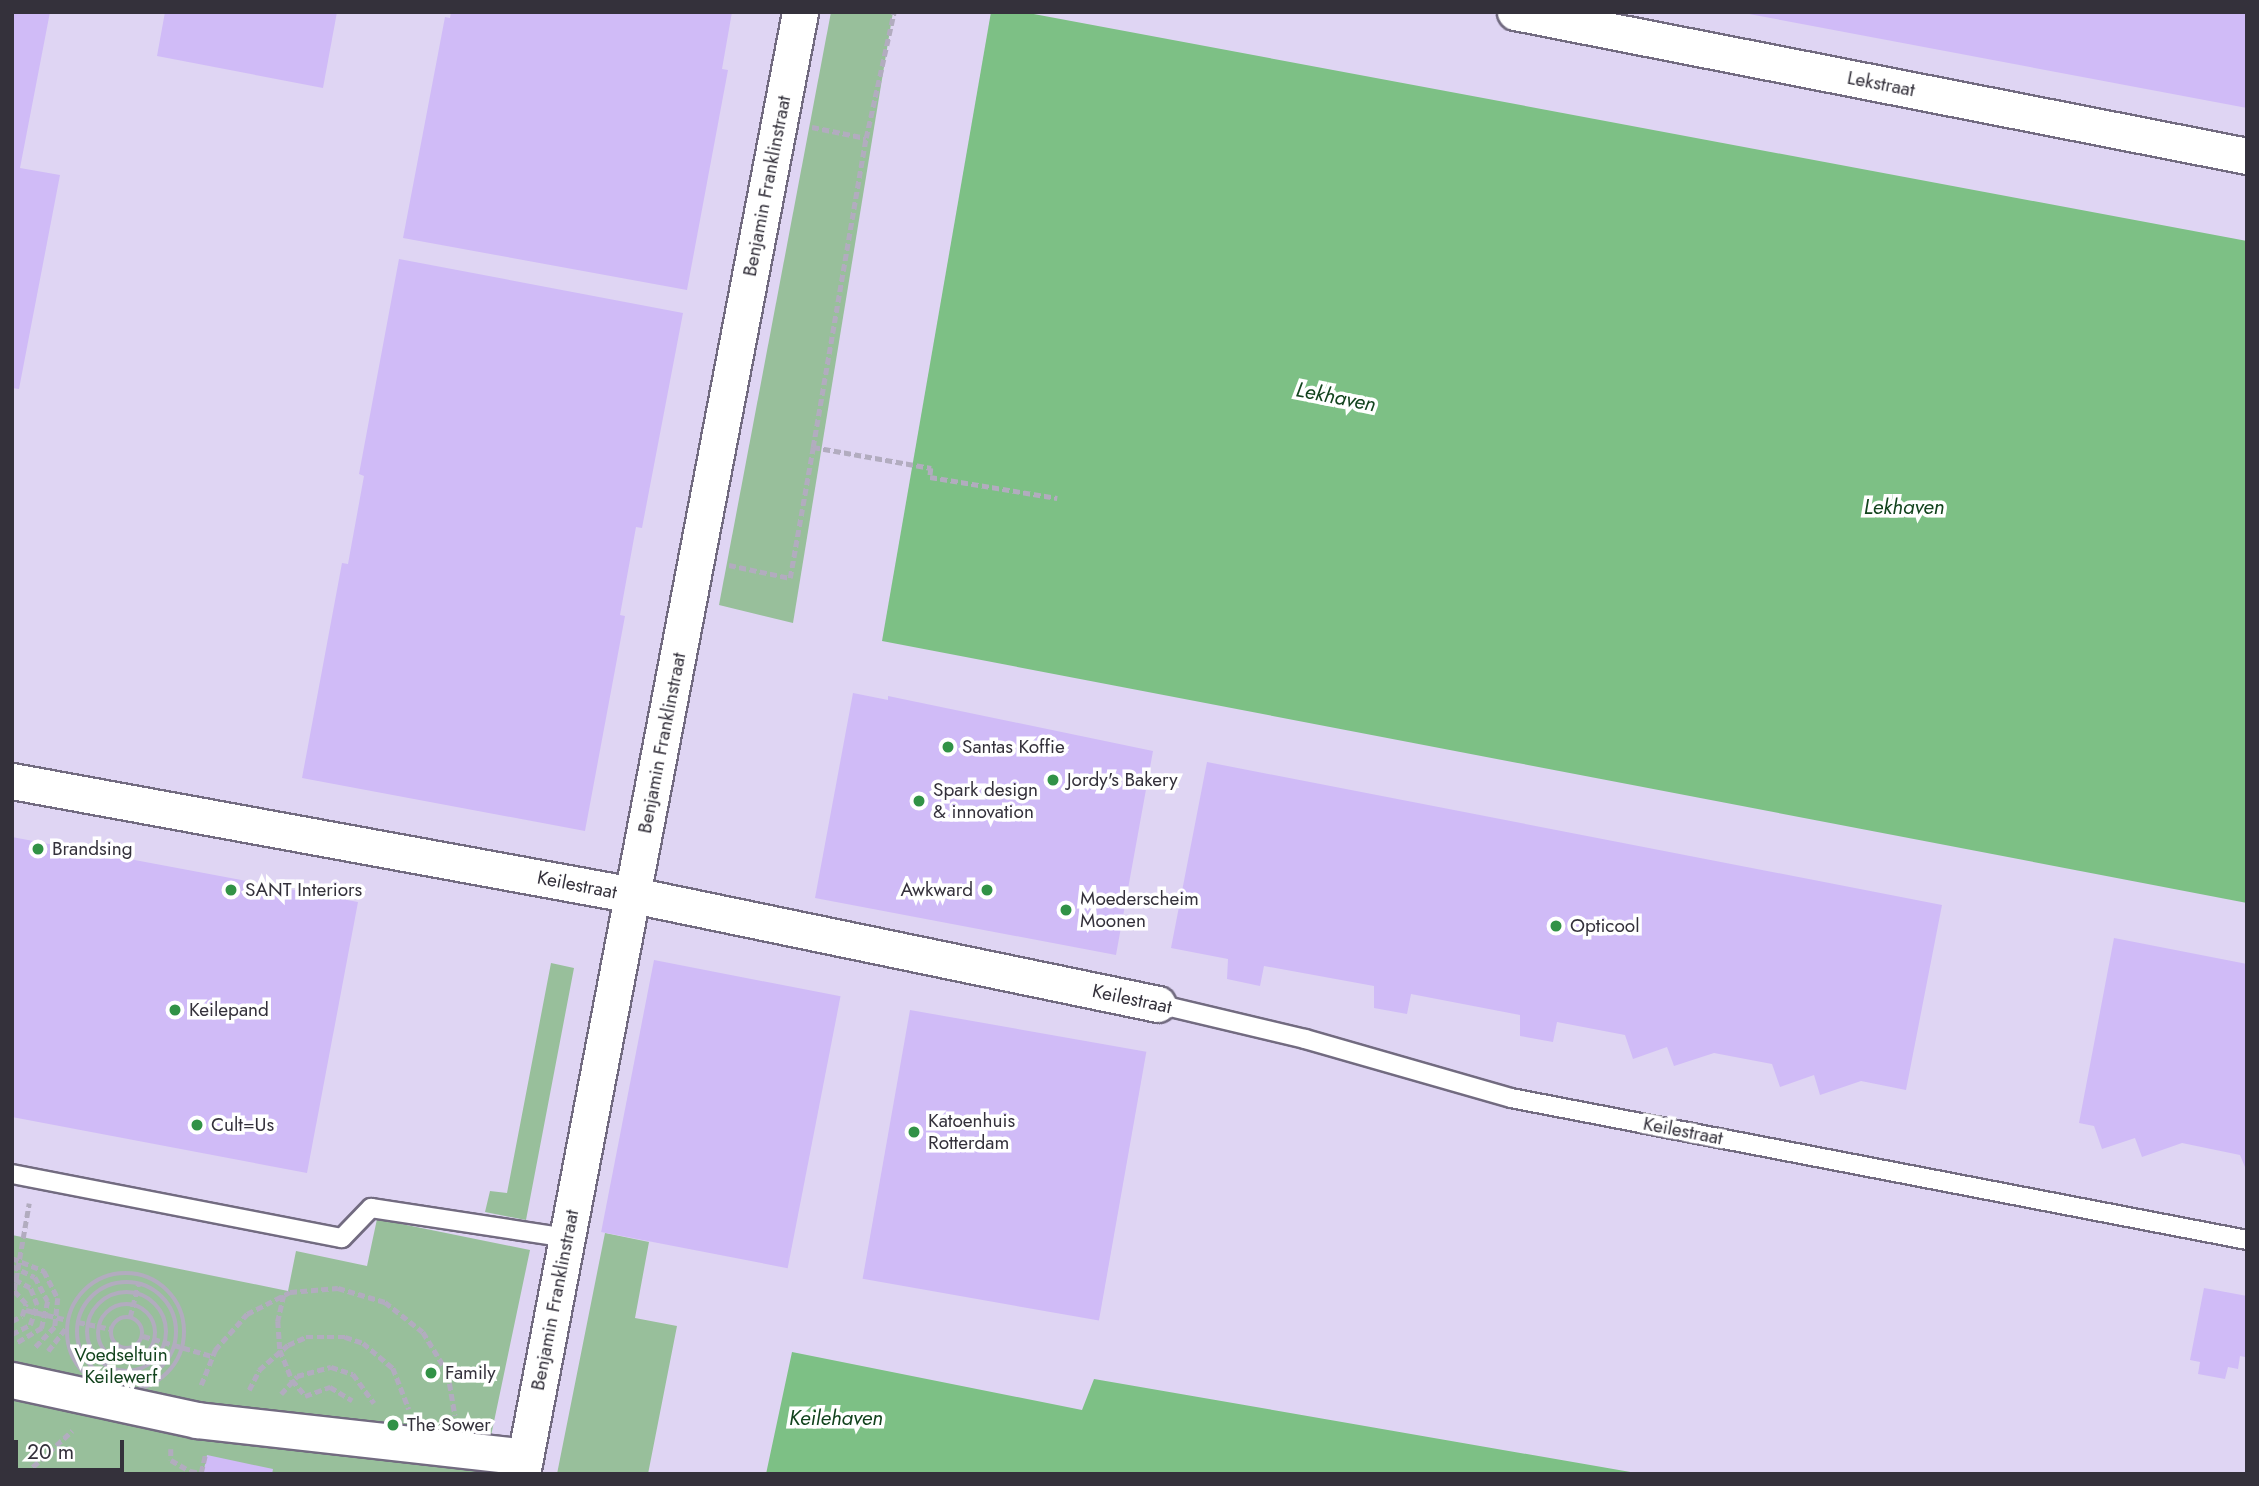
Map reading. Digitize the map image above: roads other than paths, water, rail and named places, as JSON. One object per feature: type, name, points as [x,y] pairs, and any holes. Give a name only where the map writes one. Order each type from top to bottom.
[{"type":"street","name":"Benjamin Franklinstraat","points":[[524,1465],[800,12]]},
{"type":"street","name":"Lekstraat","points":[[1515,12],[2247,156]]},
{"type":"street","name":"Keilestraat","points":[[12,781],[634,895],[1158,1004]]},
{"type":"street","points":[[18,1366],[89,1400],[197,1420],[453,1447],[524,1465]]},
{"type":"lane","name":"Keilestraat","points":[[1158,1004],[1305,1039],[1511,1098],[2247,1240]]},
{"type":"lane","points":[[12,1174],[342,1238],[371,1208],[567,1238]]},
{"type":"water","name":"Lekhaven","points":[[991,12],[1023,12],[2247,241],[2247,903],[882,641]]},
{"type":"water","name":"Keilehaven","points":[[792,1352],[1082,1410],[1094,1379],[1642,1474],[766,1474]]},
{"type":"place","name":"Santas Koffie","points":[[948,747]]},
{"type":"place","name":"Jordy's Bakery","points":[[1053,780]]},
{"type":"place","name":"Spark design & innovation","points":[[919,801]]},
{"type":"place","name":"Brandsing","points":[[38,849]]},
{"type":"place","name":"SANT Interiors","points":[[231,890]]},
{"type":"place","name":"Awkward","points":[[987,890]]},
{"type":"place","name":"Moederscheim Moonen","points":[[1066,910]]},
{"type":"place","name":"Opticool","points":[[1556,926]]},
{"type":"place","name":"Keilepand","points":[[175,1010]]},
{"type":"place","name":"Cult=Us","points":[[197,1125]]},
{"type":"place","name":"Katoenhuis Rotterdam","points":[[914,1132]]},
{"type":"place","name":"Family","points":[[431,1373]]},
{"type":"place","name":"The Sower","points":[[393,1425]]},
{"type":"park label","name":"Voedseltuin Keilewerf","points":[[121,1366]]}]
